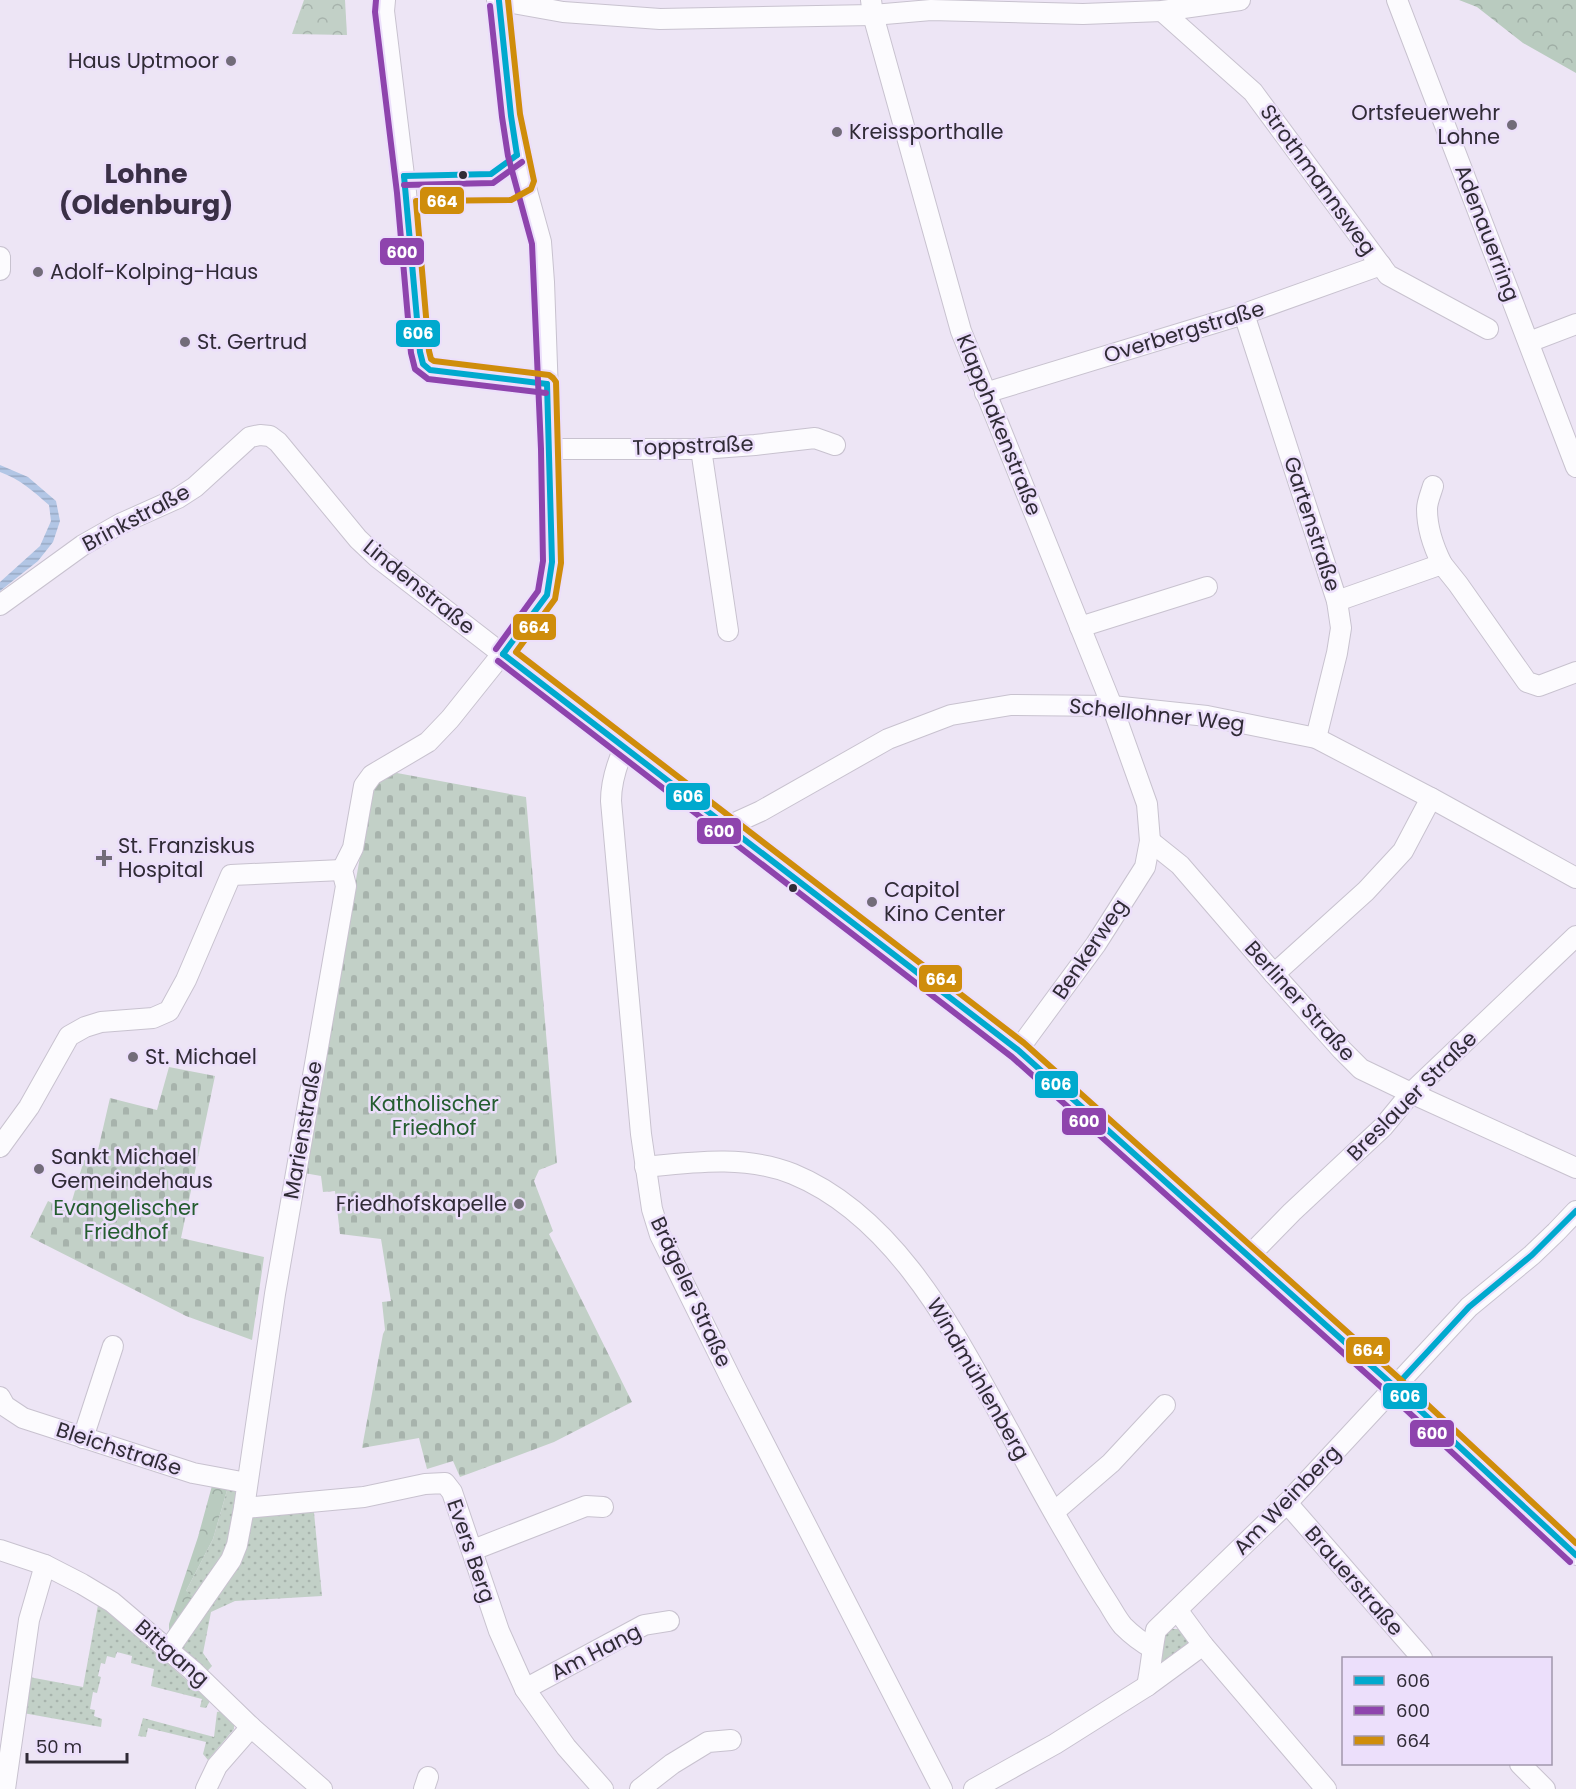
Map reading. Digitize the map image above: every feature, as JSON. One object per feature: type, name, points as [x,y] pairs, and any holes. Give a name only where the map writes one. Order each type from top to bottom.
[{"type":"street","points":[[385,0],[423,364],[430,370],[547,384]]},
{"type":"street","points":[[498,0],[563,12],[660,19],[872,7],[1083,14],[1162,11],[1240,0]]},
{"type":"street","name":"Marienstraße","points":[[169,1649],[231,1560],[237,1545],[277,1283],[346,886],[342,870],[353,848],[364,786],[372,775],[428,742],[450,720],[547,595],[550,583],[552,562],[550,449],[541,242],[517,155],[498,0]]},
{"type":"street","name":"Adenauerring","points":[[1397,0],[1576,466]]},
{"type":"street","name":"Klapphakenstraße","points":[[872,7],[961,332],[1112,706],[1147,804],[1150,841]]},
{"type":"street","name":"Strothmannsweg","points":[[1162,11],[1253,92],[1388,275],[1488,329]]},
{"type":"street","points":[[0,256],[0,270]]},
{"type":"street","name":"Overbergstraße","points":[[985,393],[1244,314],[1381,265]]},
{"type":"street","name":"Gartenstraße","points":[[1244,314],[1337,601],[1341,628],[1316,738]]},
{"type":"street","points":[[1529,342],[1576,324]]},
{"type":"street","name":"Brinkstraße","points":[[0,605],[83,545],[120,524],[178,498],[195,487],[250,437],[270,436]]},
{"type":"street","name":"Lindenstraße","points":[[270,436],[289,452],[358,539],[377,557],[1018,1050],[1395,1387],[1576,1555]]},
{"type":"street","name":"Toppstraße","points":[[550,449],[701,448],[815,438],[835,446]]},
{"type":"street","points":[[701,448],[728,631]]},
{"type":"street","points":[[1433,486],[1427,507],[1436,553],[1527,682],[1539,686],[1576,672]]},
{"type":"street","points":[[1337,601],[1442,564]]},
{"type":"street","points":[[1080,627],[1207,587]]},
{"type":"street","name":"Schellohner Weg","points":[[729,826],[761,811],[888,739],[951,715],[1011,705],[1112,706],[1207,716],[1316,738],[1576,878]]},
{"type":"street","name":"Brägeler Straße","points":[[624,748],[611,785],[611,801],[629,1020],[645,1167],[652,1209],[660,1235],[937,1788]]},
{"type":"street","points":[[1274,974],[1366,891],[1403,851],[1431,798]]},
{"type":"street","name":"Berliner Straße","points":[[1150,841],[1180,865],[1274,974],[1361,1069],[1576,1168]]},
{"type":"street","name":"Benkerweg","points":[[1018,1050],[1096,944],[1139,877],[1145,867],[1150,841]]},
{"type":"street","points":[[0,1147],[29,1107],[69,1036],[85,1027],[101,1022],[153,1018],[169,1011],[186,980],[231,875],[342,870]]},
{"type":"street","name":"Breslauer Straße","points":[[1249,1256],[1292,1212],[1383,1127],[1411,1094],[1576,936]]},
{"type":"street","name":"Windmühlenberg","points":[[645,1167],[706,1160],[754,1164],[792,1173],[829,1192],[894,1249],[926,1290],[956,1335],[1054,1512],[1122,1625],[1137,1639],[1152,1648]]},
{"type":"street","points":[[1395,1387],[1469,1307],[1532,1255],[1576,1211]]},
{"type":"street","points":[[83,1438],[113,1346]]},
{"type":"street","name":"Am Weinberg","points":[[1152,1648],[1156,1630],[1287,1503],[1395,1387]]},
{"type":"street","name":"Bleichstraße","points":[[0,1397],[5,1406],[23,1418],[193,1473],[247,1483]]},
{"type":"street","points":[[1054,1512],[1111,1463],[1165,1405]]},
{"type":"street","name":"Evers Berg","points":[[244,1509],[364,1497],[425,1484],[445,1483],[452,1492],[499,1631],[525,1689],[566,1747],[603,1789]]},
{"type":"street","name":"Brauerstraße","points":[[1287,1503],[1420,1657]]},
{"type":"street","points":[[473,1551],[586,1506],[603,1507]]},
{"type":"street","name":"Bittgang","points":[[0,1550],[45,1565],[112,1602],[169,1649],[251,1727],[322,1789]]},
{"type":"street","points":[[5,1789],[29,1620],[45,1565]]},
{"type":"street","points":[[1178,1611],[1203,1645],[1326,1789]]},
{"type":"street","name":"Am Hang","points":[[525,1689],[644,1625],[669,1622]]},
{"type":"street","points":[[974,1789],[1055,1744],[1147,1686],[1203,1645]]},
{"type":"street","points":[[1147,1686],[1152,1648]]},
{"type":"street","points":[[206,1789],[217,1766],[251,1727]]},
{"type":"street","points":[[640,1789],[672,1764],[708,1742],[731,1740]]},
{"type":"street","points":[[1521,1765],[1545,1789]]},
{"type":"green space","points":[[304,0],[345,0],[347,35],[292,34]]},
{"type":"green space","points":[[1459,0],[1576,0],[1576,73],[1523,43],[1477,7]]},
{"type":"green space","name":"Katholischer Friedhof","points":[[397,773],[526,797],[557,1163],[539,1170],[534,1181],[553,1231],[549,1234],[632,1402],[554,1442],[460,1477],[453,1461],[427,1469],[419,1438],[362,1448],[385,1330],[382,1302],[391,1301],[381,1239],[340,1234],[335,1191],[323,1192],[321,1176],[304,1173],[372,789],[383,778]]},
{"type":"green space","name":"Evangelischer Friedhof","points":[[169,1067],[215,1076],[181,1238],[264,1257],[252,1340],[186,1316],[30,1237],[48,1201],[69,1211],[84,1160],[95,1163],[110,1098],[157,1110]]},
{"type":"green space","points":[[230,1480],[247,1483],[244,1508],[313,1502],[322,1596],[235,1601],[211,1612],[203,1653],[212,1666],[201,1678],[169,1649],[186,1591],[213,1539]]},
{"type":"green space","points":[[230,1480],[213,1539],[186,1591],[201,1604],[169,1649],[169,1624],[198,1537],[213,1482]]},
{"type":"green space","points":[[98,1605],[111,1613],[210,1701],[206,1708],[200,1707],[202,1699],[151,1686],[154,1669],[131,1663],[132,1656],[117,1652],[115,1658],[107,1656],[105,1664],[101,1663],[98,1676],[101,1677],[97,1693],[93,1692],[90,1709],[95,1710],[94,1716],[102,1719],[101,1727],[23,1713],[29,1677],[83,1687]]},
{"type":"green space","points":[[1168,1629],[1178,1629],[1192,1641],[1162,1666],[1158,1661],[1162,1636]]},
{"type":"green space","points":[[222,1711],[234,1723],[234,1729],[208,1760],[203,1754],[206,1742],[148,1728],[146,1737],[138,1736],[143,1718],[214,1737],[217,1712]]},
{"type":"water","points":[[0,465],[28,477],[56,501],[60,521],[53,542],[38,561],[0,591],[0,582],[40,546],[51,521],[49,505],[20,482],[0,472]]},
{"type":"transit line","name":"600","points":[[376,0],[375,12],[397,193],[411,353],[415,369],[428,379],[546,393]]},
{"type":"transit line","name":"664","points":[[508,0],[520,114],[534,181],[531,189],[511,200],[416,201],[431,359],[549,375],[556,382],[561,563],[555,599],[516,652],[1024,1043],[1401,1380],[1576,1543]]},
{"type":"transit line","name":"606","points":[[499,1],[517,155]]},
{"type":"transit line","name":"600","points":[[490,6],[508,156],[532,244],[541,449],[543,561],[538,591],[496,649]]},
{"type":"transit line","name":"606","points":[[404,176],[491,174],[517,155]]},
{"type":"transit line","name":"600","points":[[404,185],[493,183],[522,162]]},
{"type":"transit line","name":"606","points":[[404,176],[423,364],[430,370],[547,384]]},
{"type":"transit line","name":"606","points":[[503,654],[547,595],[552,562],[547,384]]},
{"type":"transit line","name":"606","points":[[503,654],[1018,1050],[1395,1387],[1576,1555]]},
{"type":"transit line","name":"600","points":[[498,661],[1012,1057],[1389,1394],[1570,1562]]},
{"type":"transit line","name":"606","points":[[1395,1387],[1469,1307],[1532,1255],[1576,1211]]},
{"type":"place","name":"Haus Uptmoor","points":[[231,61]]},
{"type":"place","name":"Ortsfeuerwehr Lohne","points":[[1512,125]]},
{"type":"place","name":"Kreissporthalle","points":[[837,132]]},
{"type":"place","name":"Adolf-Kolping-Haus","points":[[38,272]]},
{"type":"place","name":"St. Gertrud","points":[[185,342]]},
{"type":"place","name":"St. Franziskus Hospital","points":[[104,858]]},
{"type":"place","name":"Capitol Kino Center","points":[[872,902]]},
{"type":"place","name":"St. Michael","points":[[133,1057]]},
{"type":"place","name":"Sankt Michael Gemeindehaus","points":[[39,1169]]},
{"type":"place","name":"Friedhofskapelle","points":[[519,1204]]},
{"type":"district","name":"Lohne (Oldenburg)","points":[[146,190]]}]
